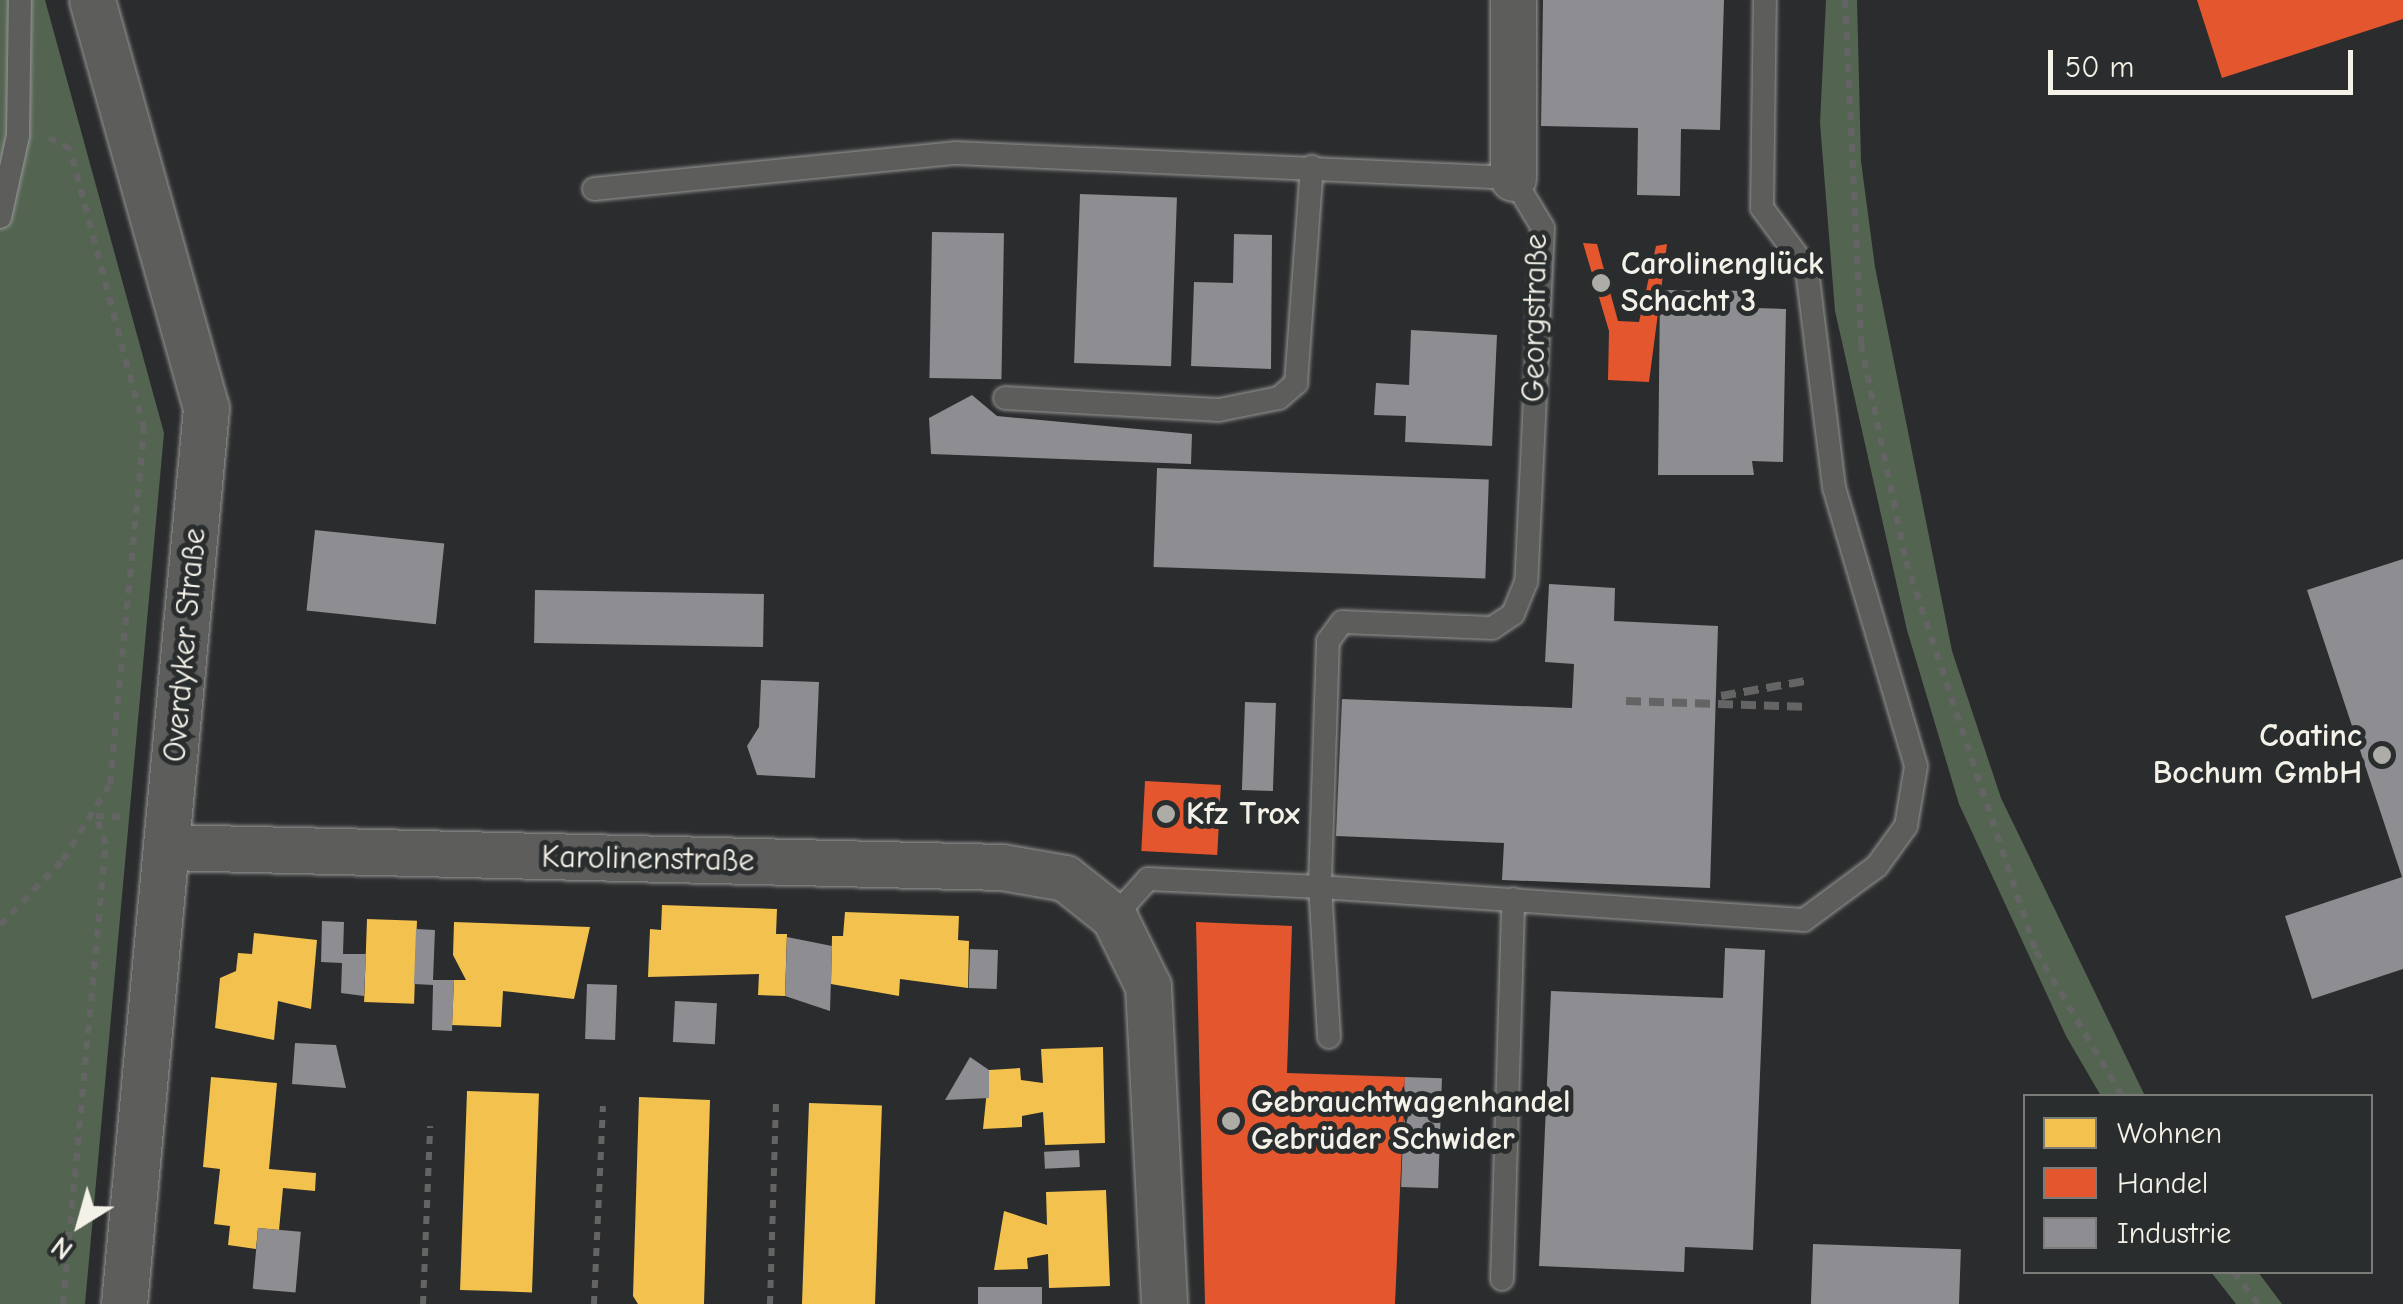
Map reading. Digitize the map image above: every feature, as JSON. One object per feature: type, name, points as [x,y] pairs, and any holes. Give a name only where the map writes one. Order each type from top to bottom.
[{"type":"street","name":"Overdyker Straße","points":[[92,0],[206,408],[124,1304]]},
{"type":"street","points":[[1513,0],[1513,178]]},
{"type":"street","name":"Karolinenstraße","points":[[167,847],[1002,868],[1065,878],[1114,916],[1148,986],[1164,1304]]},
{"type":"lane","points":[[0,217],[18,136],[20,0]]},
{"type":"lane","points":[[1114,916],[1148,879],[1804,920],[1877,866],[1918,792],[1857,543],[1834,487],[1807,269],[1762,208],[1765,0]]},
{"type":"lane","points":[[594,189],[956,152],[1513,178]]},
{"type":"lane","points":[[1005,398],[1219,410],[1279,398],[1296,383],[1312,168]]},
{"type":"lane","name":"Georgstraße","points":[[1320,887],[1328,641],[1342,622],[1492,628],[1513,614],[1526,582],[1543,228],[1513,178]]},
{"type":"lane","points":[[1320,887],[1329,1036]]},
{"type":"lane","points":[[1502,1279],[1513,900]]},
{"type":"path","points":[[1845,0],[1861,344],[1906,561],[2036,952],[2121,1094]]},
{"type":"path","points":[[0,925],[96,816],[110,784],[144,429],[70,148],[18,136]]},
{"type":"path","points":[[96,816],[106,816]]},
{"type":"path","points":[[63,1304],[106,844],[96,816]]},
{"type":"path","points":[[770,1304],[776,1100]]},
{"type":"path","points":[[594,1304],[603,1106]]},
{"type":"path","points":[[422,1304],[430,1126]]},
{"type":"path","points":[[2236,1274],[2258,1304]]},
{"type":"green space","points":[[0,0],[45,0],[164,433],[85,1304],[0,1304]]},
{"type":"green space","points":[[1826,0],[1857,0],[1861,161],[1875,267],[1952,651],[2001,798],[2144,1094],[2100,1094],[2066,1036],[1959,804],[1907,630],[1835,311],[1820,123]]},
{"type":"green space","points":[[2213,1274],[2260,1274],[2282,1304],[2236,1304]]},
{"type":"building: Wohnen","points":[[662,905],[777,909],[776,934],[787,934],[785,996],[758,995],[759,974],[648,977],[650,929],[661,930]]},
{"type":"building: Wohnen","points":[[845,912],[959,916],[958,940],[969,941],[968,988],[900,979],[899,996],[831,984],[832,936],[843,936]]},
{"type":"building: Wohnen","points":[[367,919],[417,921],[414,1004],[364,1002]]},
{"type":"building: Wohnen","points":[[454,922],[590,927],[574,999],[503,991],[501,1027],[452,1025],[454,980],[466,980],[453,955]]},
{"type":"building: Wohnen","points":[[254,933],[317,940],[311,1009],[278,1001],[274,1040],[215,1028],[220,978],[236,971],[238,953],[252,954]]},
{"type":"building: Wohnen","points":[[1103,1047],[1105,1143],[1045,1145],[1043,1112],[1022,1116],[1022,1127],[983,1129],[989,1070],[1020,1068],[1021,1080],[1043,1083],[1041,1049]]},
{"type":"building: Wohnen","points":[[211,1077],[277,1083],[269,1169],[316,1173],[315,1191],[283,1188],[279,1230],[258,1228],[256,1249],[228,1245],[230,1226],[214,1224],[220,1169],[203,1167]]},
{"type":"building: Wohnen","points":[[467,1091],[539,1094],[532,1292],[460,1290]]},
{"type":"building: Wohnen","points":[[639,1097],[710,1100],[704,1304],[638,1304],[633,1296]]},
{"type":"building: Wohnen","points":[[809,1103],[882,1106],[875,1304],[802,1304]]},
{"type":"building: Wohnen","points":[[1106,1190],[1110,1286],[1049,1288],[1048,1254],[1027,1258],[1028,1269],[994,1270],[1004,1211],[1047,1225],[1046,1192]]},
{"type":"building: Handel","points":[[2197,0],[2403,0],[2403,19],[2222,78]]},
{"type":"building: Handel","name":"Carolinenglück Schacht 3","points":[[1583,243],[1597,244],[1618,321],[1639,322],[1656,246],[1667,244],[1649,382],[1608,380],[1609,331]]},
{"type":"building: Handel","points":[[1145,781],[1221,785],[1217,855],[1141,851]]},
{"type":"building: Handel","points":[[1196,922],[1292,926],[1287,1073],[1405,1077],[1395,1304],[1205,1304]]},
{"type":"building: Industrie","points":[[1543,0],[1724,0],[1720,130],[1681,129],[1680,196],[1637,195],[1638,128],[1541,126]]},
{"type":"building: Industrie","points":[[1080,194],[1177,197],[1171,366],[1074,363]]},
{"type":"building: Industrie","points":[[932,232],[1004,233],[1001,379],[929,378]]},
{"type":"building: Industrie","points":[[1234,234],[1272,235],[1271,369],[1191,366],[1194,282],[1233,283]]},
{"type":"building: Industrie","points":[[1660,290],[1754,291],[1755,308],[1786,309],[1783,462],[1752,461],[1754,475],[1658,475]]},
{"type":"building: Industrie","points":[[1411,330],[1497,335],[1492,446],[1405,442],[1406,416],[1374,415],[1376,383],[1409,385]]},
{"type":"building: Industrie","points":[[972,395],[997,416],[1192,434],[1191,464],[931,454],[929,418]]},
{"type":"building: Industrie","points":[[1157,468],[1489,480],[1485,579],[1154,567]]},
{"type":"building: Industrie","points":[[315,530],[444,544],[436,624],[307,611]]},
{"type":"building: Industrie","name":"Coatinc Bochum GmbH","points":[[2403,559],[2403,969],[2312,999],[2285,916],[2402,877],[2307,590]]},
{"type":"building: Industrie","points":[[1549,584],[1615,588],[1614,621],[1718,626],[1710,888],[1502,880],[1504,843],[1336,836],[1342,699],[1572,708],[1574,664],[1545,662]]},
{"type":"building: Industrie","points":[[535,590],[764,594],[763,647],[534,643]]},
{"type":"building: Industrie","points":[[761,680],[819,682],[815,778],[757,775],[747,746],[759,727]]},
{"type":"building: Industrie","points":[[1245,702],[1276,703],[1273,791],[1242,790]]},
{"type":"building: Industrie","points":[[322,921],[344,922],[343,954],[366,954],[364,996],[341,993],[342,963],[321,962]]},
{"type":"building: Industrie","points":[[416,929],[435,930],[433,980],[454,980],[452,1031],[432,1030],[433,985],[414,984]]},
{"type":"building: Industrie","points":[[787,937],[832,946],[830,1011],[785,996]]},
{"type":"building: Industrie","points":[[1725,948],[1765,950],[1753,1250],[1685,1247],[1684,1272],[1539,1266],[1551,991],[1723,998]]},
{"type":"building: Industrie","points":[[970,949],[998,950],[997,989],[969,988]]},
{"type":"building: Industrie","points":[[587,984],[617,985],[615,1040],[585,1039]]},
{"type":"building: Industrie","points":[[675,1001],[717,1003],[715,1044],[673,1042]]},
{"type":"building: Industrie","points":[[295,1043],[336,1045],[346,1088],[292,1084]]},
{"type":"building: Industrie","points":[[970,1057],[989,1070],[989,1098],[945,1100]]},
{"type":"building: Industrie","points":[[1405,1077],[1442,1078],[1438,1188],[1401,1187]]},
{"type":"building: Industrie","points":[[1079,1150],[1080,1167],[1045,1169],[1044,1152]]},
{"type":"building: Industrie","points":[[258,1228],[301,1232],[296,1293],[253,1289]]},
{"type":"building: Industrie","points":[[1813,1244],[1961,1249],[1959,1304],[1811,1304]]},
{"type":"building: Industrie","points":[[978,1287],[1042,1287],[1042,1304],[978,1304]]},
{"type":"railway","points":[[1721,696],[1805,681]]},
{"type":"railway","points":[[1626,701],[1803,707]]},
{"type":"place","name":"Carolinenglück Schacht 3","points":[[1601,283]]},
{"type":"place","name":"Coatinc Bochum GmbH","points":[[2382,755]]},
{"type":"place","name":"Kfz Trox","points":[[1166,814]]},
{"type":"place","name":"Gebrauchtwagenhandel Gebrüder Schwider","points":[[1231,1121]]}]
